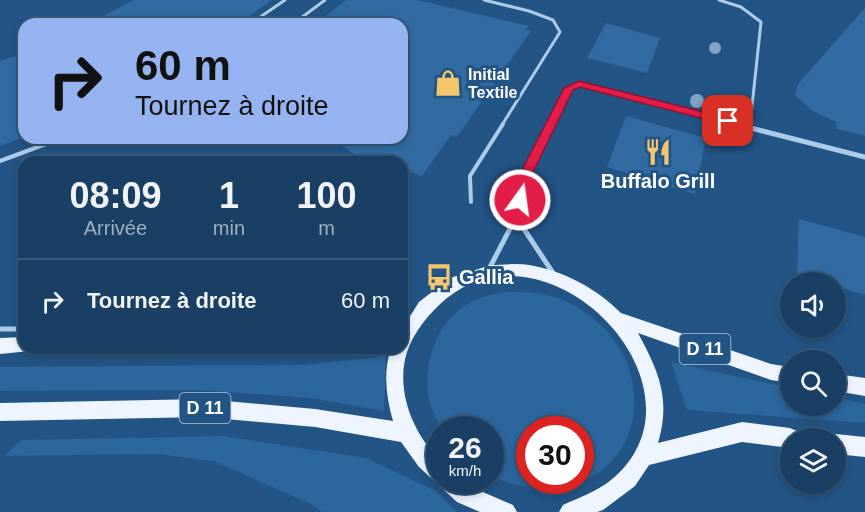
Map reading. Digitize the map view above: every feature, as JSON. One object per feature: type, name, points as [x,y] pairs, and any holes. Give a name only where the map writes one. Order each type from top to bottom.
[{"type":"main road","points":[[408,321],[431,298],[458,281],[488,272],[522,270],[556,278],[591,295],[620,320],[640,350],[652,384],[654,420],[644,456],[623,485],[593,506],[570,512]]},
{"type":"main road","name":"D 11","points":[[620,320],[780,373]]},
{"type":"main road","points":[[0,346],[18,345]]},
{"type":"main road","points":[[399,354],[396,388],[407,433],[426,461]]},
{"type":"main road","points":[[846,384],[865,387]]},
{"type":"main road","name":"D 11","points":[[0,412],[204,408],[315,418],[407,433]]},
{"type":"main road","points":[[644,456],[742,432],[780,437]]},
{"type":"main road","points":[[846,445],[865,447]]},
{"type":"main road","points":[[463,494],[506,512]]},
{"type":"street","points":[[488,272],[516,217],[528,170],[569,88],[579,84],[865,157]]},
{"type":"street","points":[[516,217],[556,278]]},
{"type":"lane","points":[[259,18],[285,0]]},
{"type":"lane","points":[[301,18],[325,0]]},
{"type":"lane","points":[[471,202],[470,176],[560,32],[553,20],[529,11],[484,0]]},
{"type":"lane","points":[[719,0],[741,7],[761,22],[750,127]]},
{"type":"lane","points":[[0,161],[46,144]]},
{"type":"lane","points":[[0,329],[18,329]]},
{"type":"shaded area","points":[[505,292],[553,296],[568,302],[588,315],[606,330],[616,343],[627,362],[633,382],[635,403],[632,423],[625,442],[614,459],[599,473],[594,476],[594,416],[516,416],[516,484],[504,481],[504,416],[435,416],[427,384],[431,354],[436,340],[453,315],[464,306],[481,298]]},
{"type":"shaded area","points":[[386,356],[384,411],[310,398],[197,390],[0,391],[0,367],[304,365]]},
{"type":"shaded area","points":[[671,362],[780,386],[780,416],[846,416],[846,399],[865,404],[865,423],[687,410]]},
{"type":"shaded area","points":[[224,436],[366,458],[426,486],[426,494],[439,494],[457,512],[322,512],[311,504],[213,461],[156,454],[4,456],[21,440]]},
{"type":"building","points":[[133,0],[272,0],[246,18],[100,18]]},
{"type":"building","name":"Initial Textile","points":[[346,0],[417,0],[529,26],[526,30],[531,31],[457,137],[451,135],[422,176],[408,171],[408,156],[356,156],[340,144],[408,144],[408,18],[324,18]]},
{"type":"building","points":[[865,8],[865,136],[837,129],[836,122],[811,110],[795,95],[798,84]]},
{"type":"building","points":[[606,23],[660,38],[647,73],[587,58]]},
{"type":"building","points":[[18,55],[18,139],[0,146],[0,61]]},
{"type":"building","name":"Buffalo Grill","points":[[626,116],[706,138],[695,194],[607,167]]},
{"type":"building","points":[[799,219],[865,237],[865,295],[846,289],[846,272],[797,272]]},
{"type":"place","name":"Initial Textile","points":[[448,83]]},
{"type":"place","name":"Buffalo Grill","points":[[658,152]]},
{"type":"place","name":"Gallia","points":[[439,277]]},
{"type":"route","points":[[520,200],[528,170],[569,88],[579,84],[728,121]]}]
